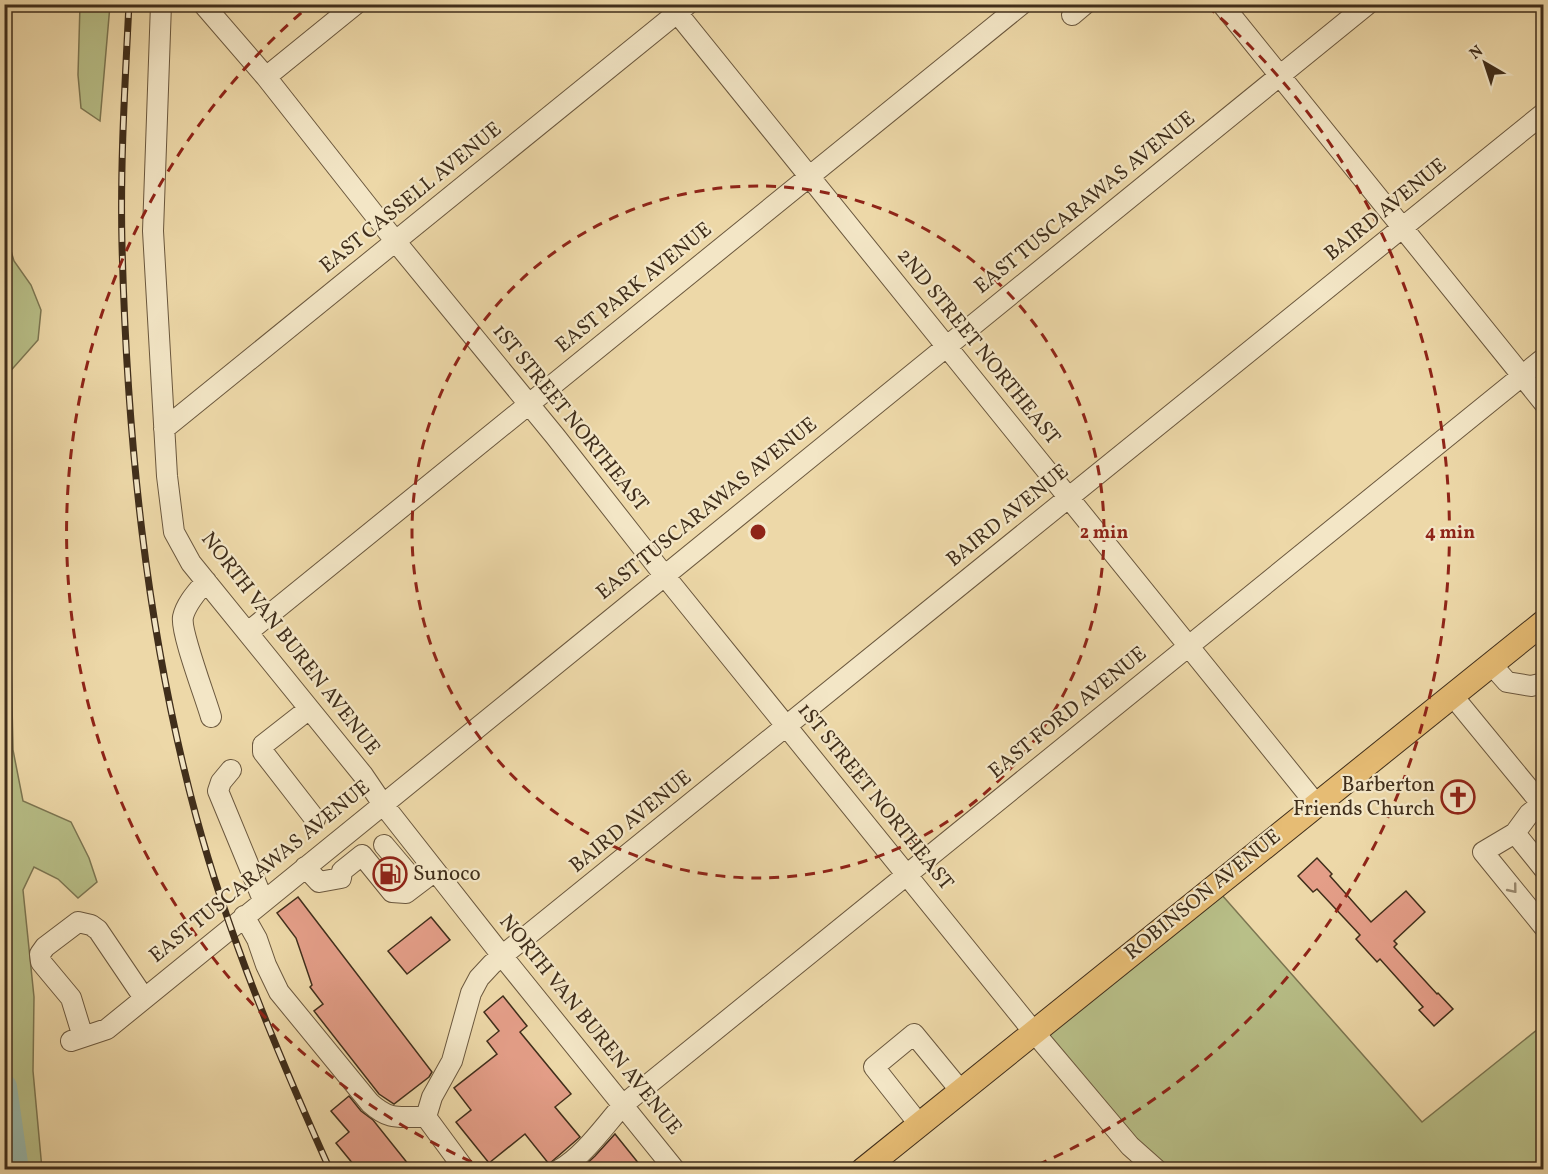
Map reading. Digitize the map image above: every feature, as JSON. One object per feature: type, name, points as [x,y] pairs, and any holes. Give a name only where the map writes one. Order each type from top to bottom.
[{"type":"main road","name":"ROBINSON AVENUE","points":[[863,1170],[1544,622]]},
{"type":"street","name":"NORTH VAN BUREN AVENUE","points":[[161,4],[153,231],[167,476],[174,532],[191,563],[363,775],[435,871],[675,1170]]},
{"type":"street","name":"1ST STREET NORTHEAST","points":[[203,4],[266,77],[396,242],[1033,1031],[1130,1146],[1157,1170]]},
{"type":"street","points":[[266,77],[356,4]]},
{"type":"street","name":"EAST PARK AVENUE","points":[[248,632],[1022,4]]},
{"type":"street","points":[[1222,4],[1544,403]]},
{"type":"street","name":"EAST TUSCARAWAS AVENUE","points":[[144,998],[98,930],[91,925],[78,922],[45,947],[40,954],[41,962],[71,998],[77,1039],[107,1029],[382,803],[1368,4]]},
{"type":"street","name":"EAST CASSELL AVENUE","points":[[165,429],[396,242],[678,7]]},
{"type":"street","name":"2ND STREET NORTHEAST","points":[[678,7],[946,347],[1316,804]]},
{"type":"street","name":"BAIRD AVENUE","points":[[426,1117],[432,1097],[452,1061],[471,993],[478,978],[1544,113]]},
{"type":"street","name":"EAST FORD AVENUE","points":[[559,1170],[586,1147],[624,1104],[1544,358]]},
{"type":"street","points":[[206,581],[194,595],[183,618],[187,639],[211,717]]},
{"type":"street","points":[[1491,664],[1507,682],[1531,686],[1544,683]]},
{"type":"street","points":[[1452,695],[1542,806],[1529,814],[1515,833],[1483,852],[1544,927]]},
{"type":"street","points":[[309,709],[263,745],[263,752],[315,819]]},
{"type":"street","points":[[231,770],[221,782],[218,791],[263,900]]},
{"type":"street","points":[[351,829],[371,854],[392,892],[406,892],[435,871]]},
{"type":"street","points":[[304,867],[319,882],[341,878],[349,880],[371,854],[403,830]]},
{"type":"street","points":[[1515,833],[1544,869]]},
{"type":"street","points":[[244,916],[257,939],[279,992],[370,1103],[382,1114],[392,1117],[426,1117],[465,1170]]},
{"type":"street","points":[[919,1124],[874,1067],[914,1034],[960,1090]]},
{"type":"green space","points":[[80,5],[110,5],[100,121],[81,108],[78,75]]},
{"type":"green space","points":[[5,231],[14,261],[31,285],[41,310],[38,340],[6,376],[5,404]]},
{"type":"green space","points":[[5,558],[10,613],[13,750],[23,801],[71,822],[89,858],[97,882],[78,898],[58,879],[34,867],[23,890],[34,997],[33,1071],[42,1169],[5,1169]]},
{"type":"green space","points":[[1214,886],[1422,1122],[1543,1025],[1543,1169],[1157,1169],[1033,1031]]},
{"type":"building","points":[[1317,858],[1371,922],[1406,891],[1425,912],[1394,941],[1397,944],[1394,947],[1453,1009],[1434,1026],[1419,1010],[1423,1007],[1380,959],[1377,962],[1356,939],[1360,935],[1317,889],[1313,892],[1298,876]]},
{"type":"building","points":[[298,897],[432,1072],[429,1077],[394,1104],[379,1094],[314,1011],[323,1004],[310,987],[312,985],[296,938],[277,913]]},
{"type":"building","points":[[431,917],[450,940],[407,974],[388,951]]},
{"type":"building","points":[[503,996],[527,1026],[520,1032],[571,1094],[555,1107],[580,1137],[549,1164],[525,1134],[489,1163],[456,1122],[471,1110],[454,1088],[497,1054],[487,1041],[499,1031],[484,1012]]},
{"type":"building","points":[[349,1096],[361,1111],[373,1120],[413,1170],[358,1170],[336,1143],[349,1132],[331,1111]]},
{"type":"building","points":[[615,1134],[644,1170],[580,1170],[595,1156]]},
{"type":"waterway","points":[[4,1087],[16,1170]]},
{"type":"railway","points":[[129,4],[122,185],[125,317],[134,461],[142,533],[164,675],[196,816],[239,951],[273,1039],[330,1170]]},
{"type":"place","name":"Barberton Friends Church","points":[[1458,797]]},
{"type":"place","name":"Sunoco","points":[[390,874]]}]
